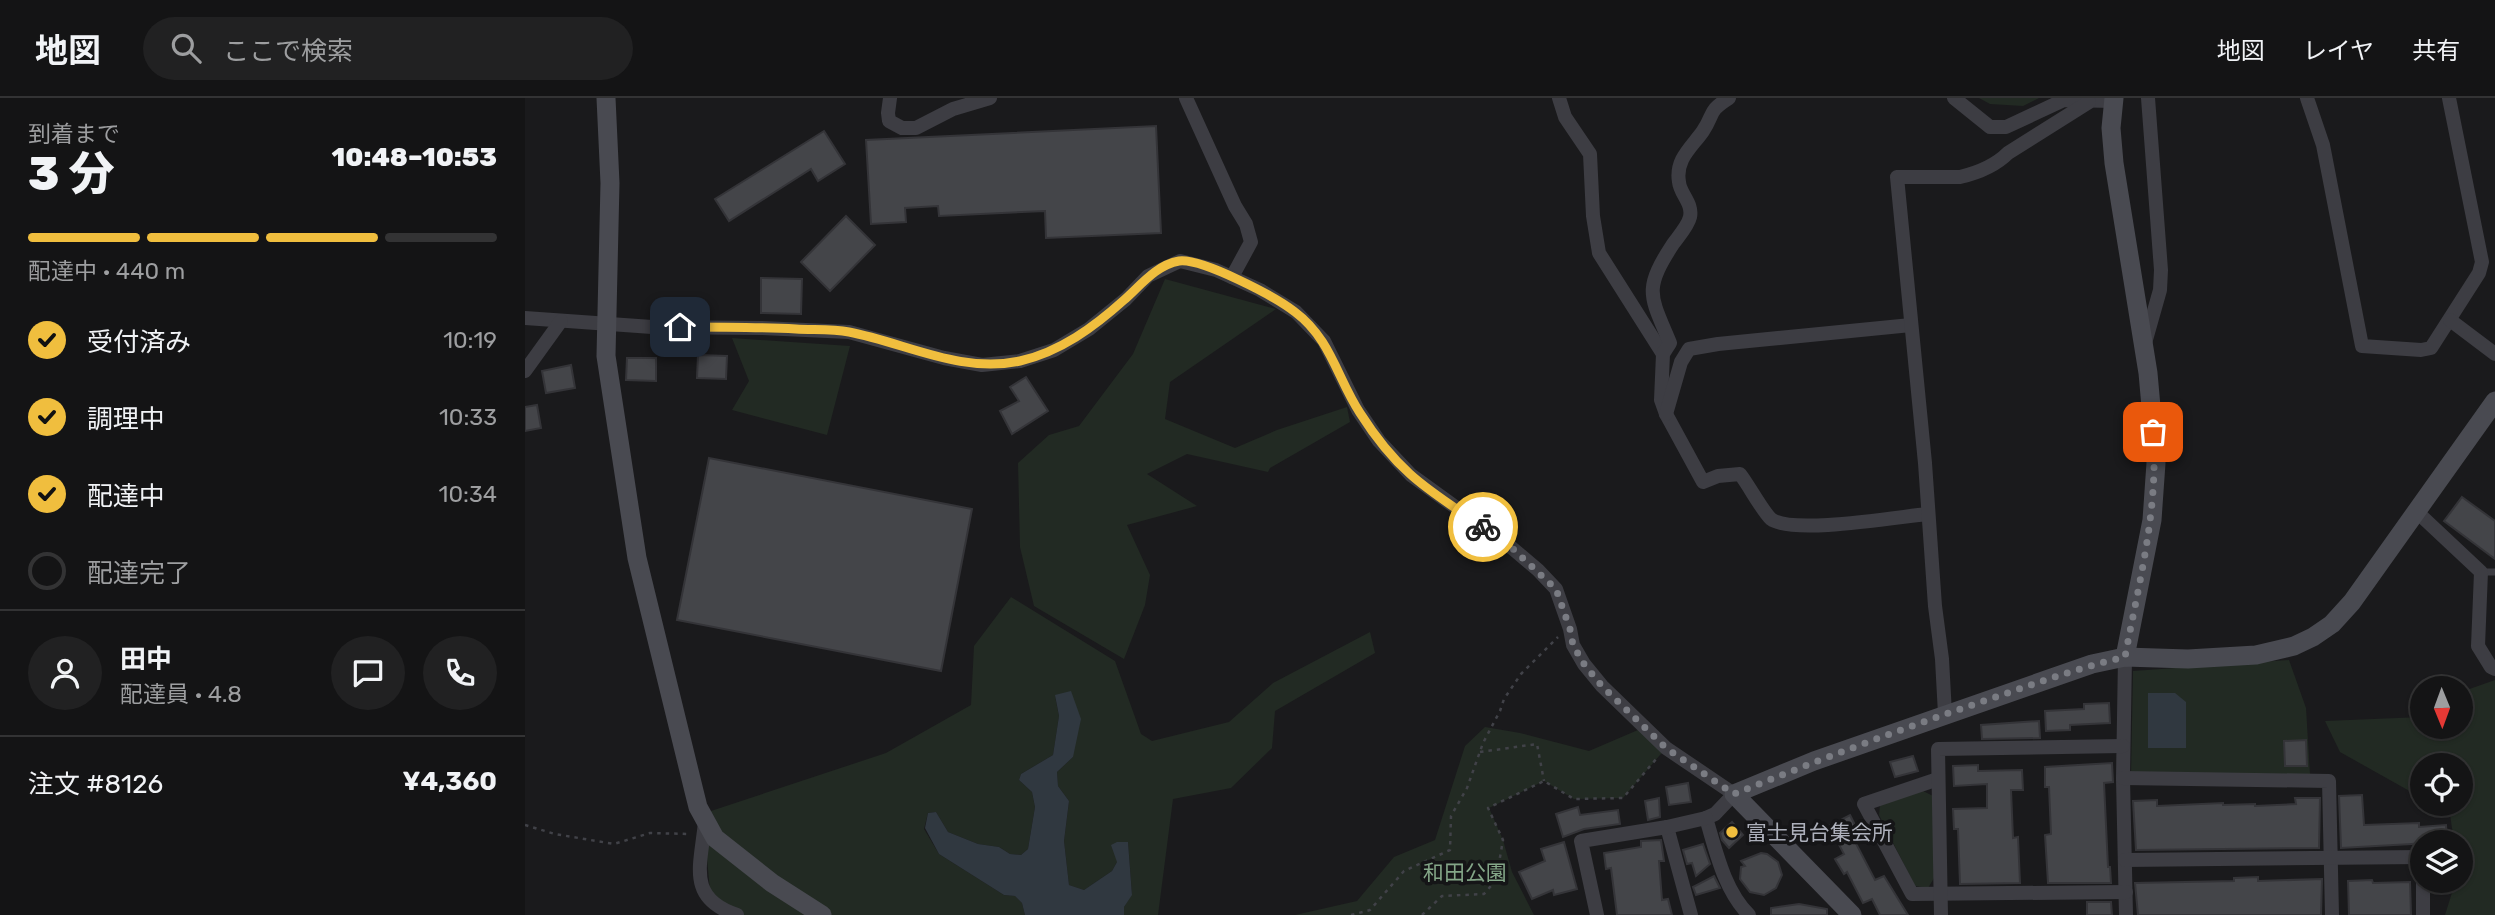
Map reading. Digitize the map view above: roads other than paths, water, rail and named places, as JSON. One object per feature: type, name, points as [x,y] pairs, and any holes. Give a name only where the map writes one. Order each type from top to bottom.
[{"type":"street","points":[[606,98],[610,183],[606,356],[637,558],[704,828],[700,874],[703,893],[720,909],[737,915]]},
{"type":"street","points":[[890,98],[889,121],[902,128],[916,128],[953,109],[990,98]]},
{"type":"street","points":[[1186,98],[1235,206],[1246,224],[1251,242],[1232,277]]},
{"type":"street","points":[[1559,98],[1565,117],[1590,154],[1593,216],[1599,253],[1663,354]]},
{"type":"street","points":[[1729,98],[1714,107],[1704,130],[1689,146],[1678,168],[1679,184],[1689,205],[1690,218],[1657,269],[1651,290],[1670,343],[1663,354],[1661,400],[1666,414],[1703,482],[1718,476],[1741,474],[1771,519],[1787,526],[1814,526],[1927,514]]},
{"type":"street","points":[[1954,98],[1990,127],[2006,127],[2064,100],[2114,100],[2111,128],[2114,163],[2144,350],[2156,463],[2154,504],[2125,657],[2123,778],[2126,915]]},
{"type":"street","points":[[2144,350],[2160,290],[2161,270],[2148,98]]},
{"type":"street","points":[[2307,98],[2323,145],[2363,346],[2421,351],[2431,348],[2479,273],[2482,262],[2449,98]]},
{"type":"street","points":[[1945,715],[1943,659],[1935,606],[1925,463],[1896,177],[1969,175],[2000,161],[2008,153],[2088,102]]},
{"type":"street","points":[[525,317],[605,324],[849,332],[944,358],[982,365],[1020,361],[1054,350],[1089,329],[1125,299],[1148,275],[1180,261],[1232,277],[1296,312],[1324,341],[1358,410],[1379,441],[1411,475],[1512,548],[1556,589],[1573,645],[1602,686],[1666,748],[1734,794],[1851,915]]},
{"type":"street","points":[[2450,320],[2495,354]]},
{"type":"street","points":[[525,371],[561,321]]},
{"type":"street","points":[[1666,414],[1681,362],[1689,349],[1911,325]]},
{"type":"street","points":[[1597,915],[1581,841],[1706,818],[1715,814],[1734,794],[1815,761],[2091,664],[2125,657],[2188,659],[2256,655],[2304,642],[2332,624],[2352,602],[2495,401]]},
{"type":"street","points":[[2417,512],[2488,572],[2478,646],[2495,669]]},
{"type":"street","points":[[1941,915],[1938,749],[2123,746]]},
{"type":"street","points":[[2123,778],[2329,781],[2332,915]]},
{"type":"street","points":[[1938,779],[1864,804],[1912,894],[2126,892]]},
{"type":"street","points":[[1706,818],[1736,902],[1749,915]]},
{"type":"street","points":[[1667,827],[1691,915]]},
{"type":"street","points":[[704,828],[748,866],[822,915]]},
{"type":"street","points":[[2125,860],[2410,856]]},
{"type":"street","points":[[2423,893],[2423,915]]},
{"type":"place","name":"富士見台集会所","points":[[1732,832]]},
{"type":"park label","name":"和田公園","points":[[1465,872]]}]
